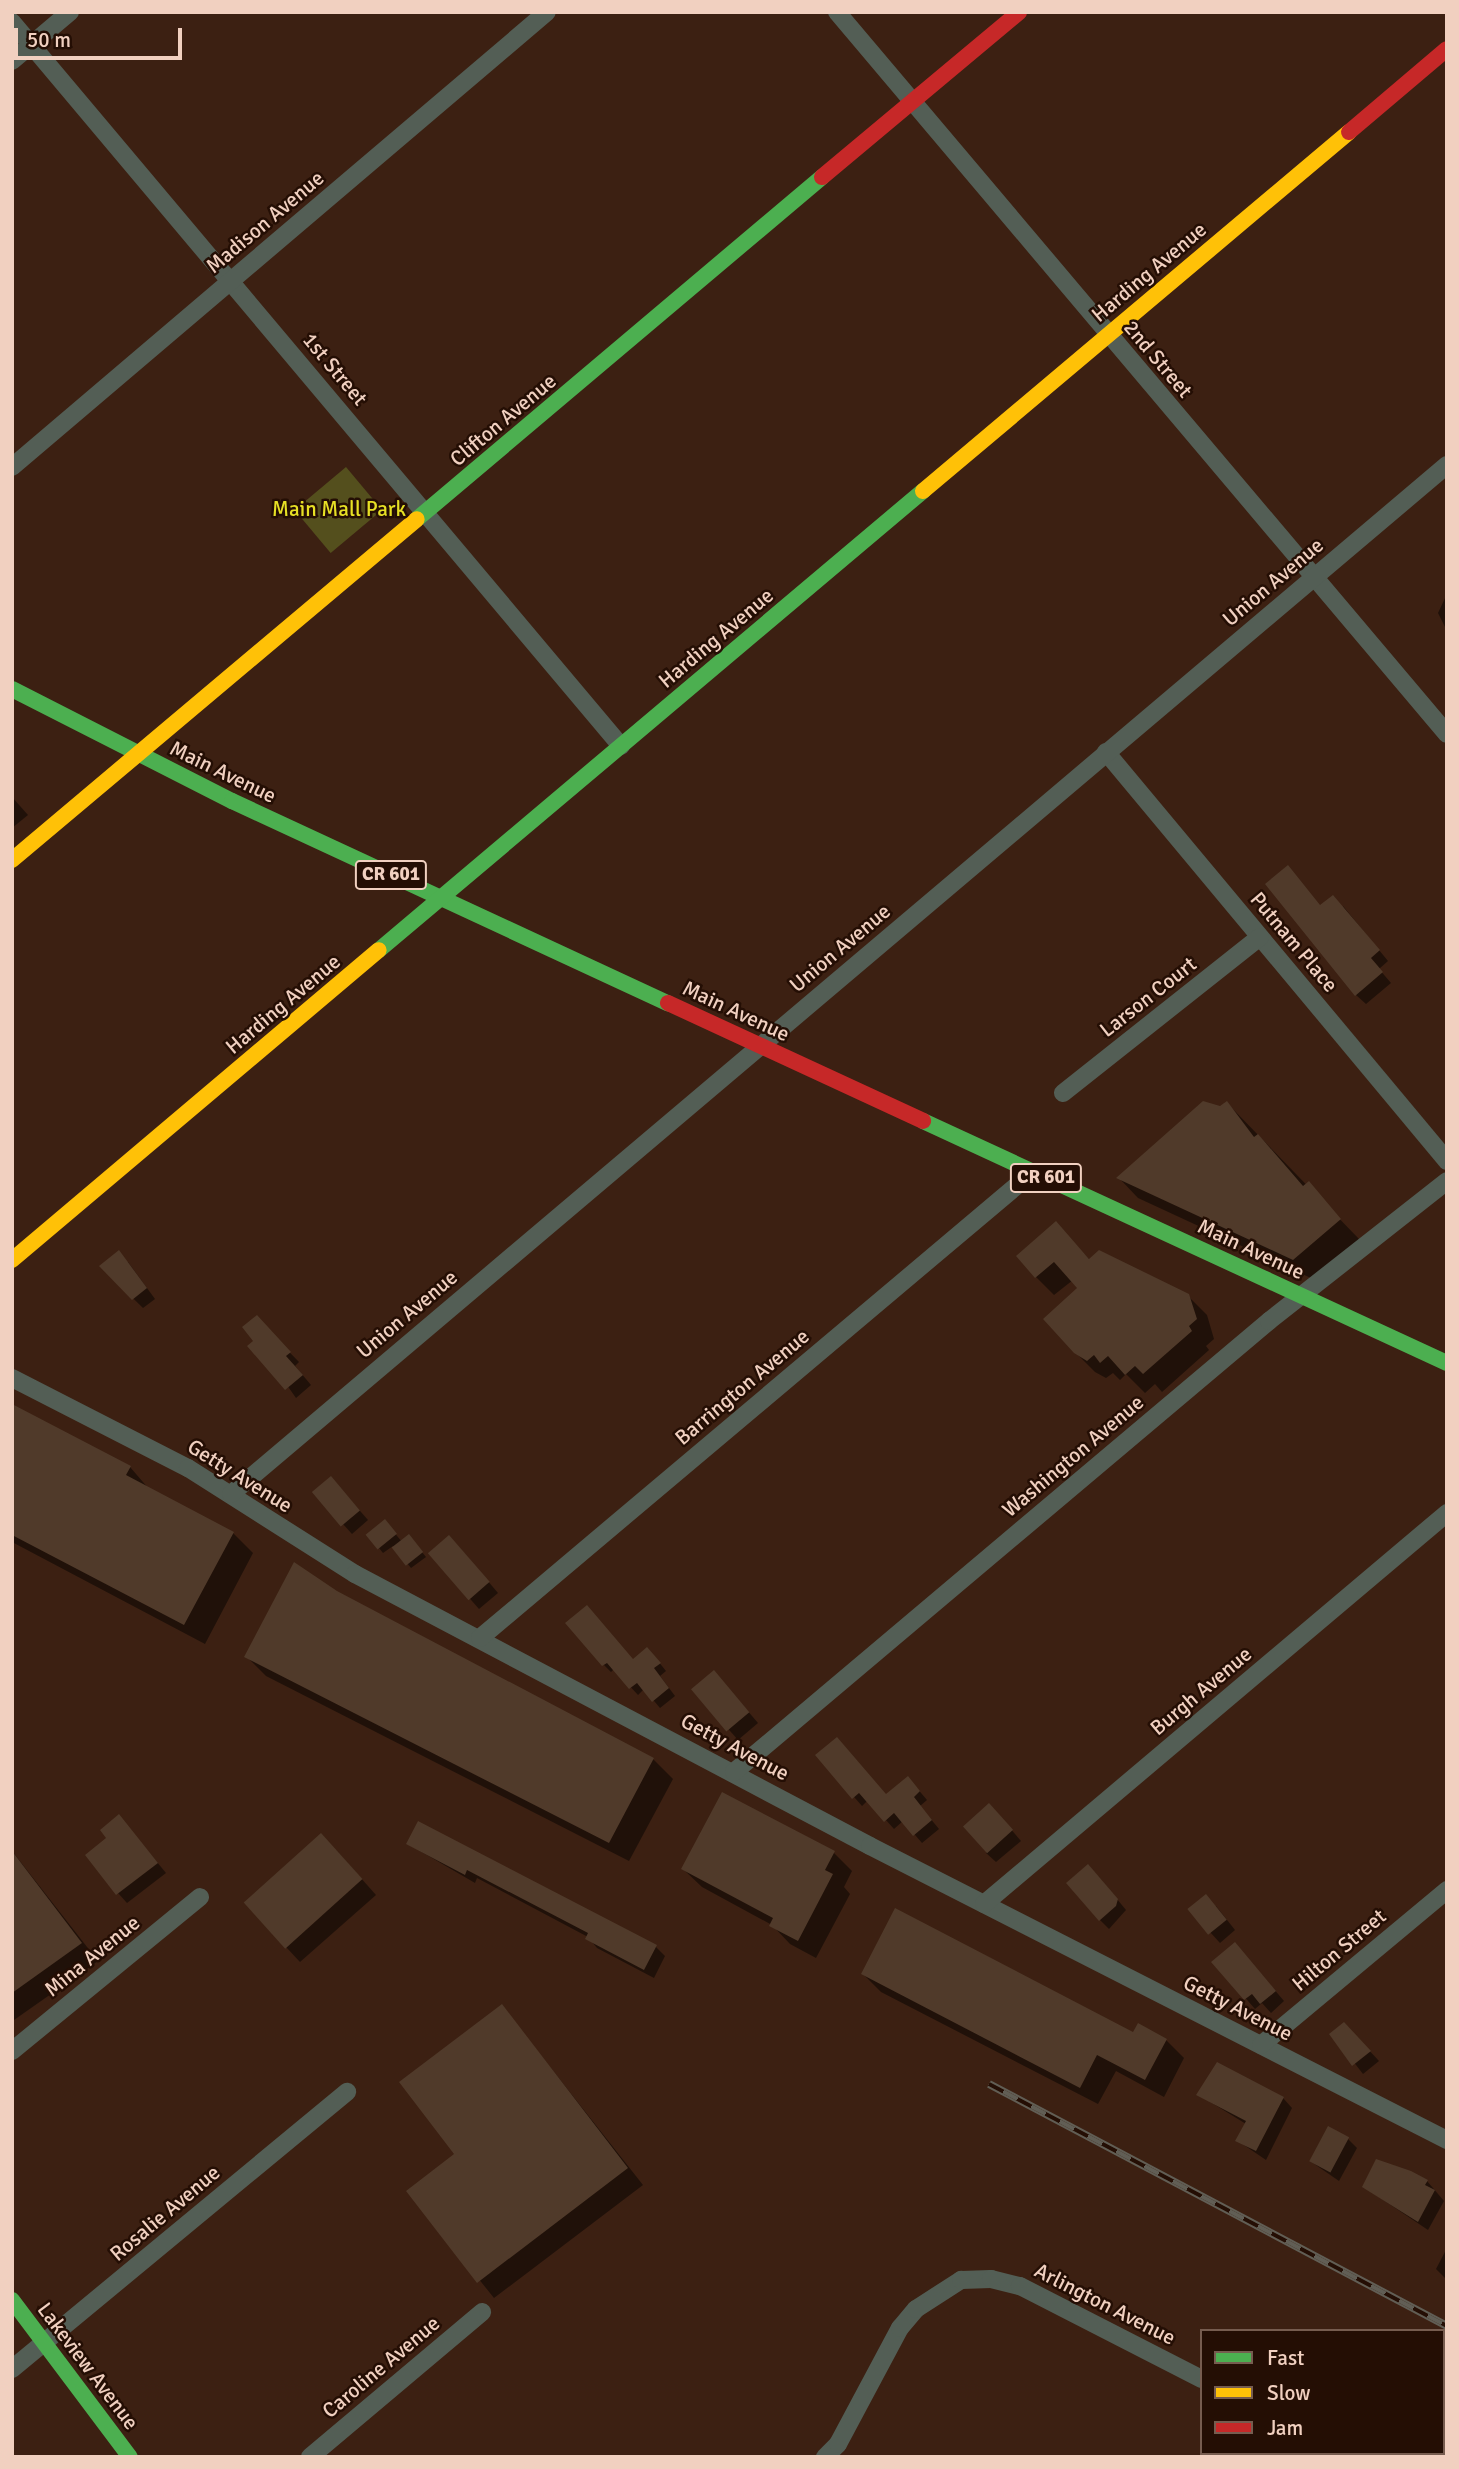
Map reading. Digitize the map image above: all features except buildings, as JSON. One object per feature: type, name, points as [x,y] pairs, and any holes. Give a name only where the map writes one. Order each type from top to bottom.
[{"type":"main road","name":"Clifton Avenue","points":[[12,860],[1019,12]]},
{"type":"main road","name":"Harding Avenue","points":[[12,1260],[1447,49]]},
{"type":"main road","name":"Main Avenue","points":[[12,689],[138,754],[441,898],[1447,1363]]},
{"type":"main road","name":"Lakeview Avenue","points":[[12,2300],[131,2457]]},
{"type":"street","points":[[12,61],[70,12]]},
{"type":"street","name":"Madison Avenue","points":[[12,467],[547,12]]},
{"type":"street","name":"2nd Street","points":[[837,12],[1107,335],[1447,733]]},
{"type":"street","name":"1st Street","points":[[12,22],[232,280],[621,746]]},
{"type":"street","name":"Union Avenue","points":[[231,1494],[1447,464]]},
{"type":"street","name":"Putnam Place","points":[[1106,752],[1447,1161]]},
{"type":"street","name":"Larson Court","points":[[1063,1093],[1260,937]]},
{"type":"street","name":"Barrington Avenue","points":[[480,1638],[1033,1172]]},
{"type":"street","name":"Washington Avenue","points":[[734,1772],[1301,1296],[1447,1181]]},
{"type":"street","name":"Getty Avenue","points":[[12,1378],[231,1494],[299,1542],[984,1904],[1447,2140]]},
{"type":"street","name":"Burgh Avenue","points":[[984,1904],[1447,1513]]},
{"type":"street","name":"Hilton Street","points":[[1261,2045],[1447,1889]]},
{"type":"street","name":"Mina Avenue","points":[[12,2051],[200,1897]]},
{"type":"street","name":"Rosalie Avenue","points":[[12,2369],[346,2092]]},
{"type":"street","name":"Arlington Avenue","points":[[825,2457],[838,2444],[900,2329],[916,2309],[961,2280],[990,2279],[1020,2286],[1200,2378]]},
{"type":"street","name":"Caroline Avenue","points":[[310,2457],[482,2312]]},
{"type":"green space","name":"Main Mall Park","points":[[346,467],[382,510],[331,553],[295,510]]},
{"type":"railway","points":[[989,2084],[1447,2326]]},
{"type":"traffic: fast","points":[[417,519],[822,177]]},
{"type":"traffic: fast","points":[[379,950],[923,491]]},
{"type":"traffic: fast","points":[[12,689],[232,801],[668,1003]]},
{"type":"traffic: fast","points":[[923,1121],[1447,1363]]},
{"type":"traffic: fast","points":[[12,2300],[130,2457]]},
{"type":"traffic: slow","points":[[923,491],[1349,132]]},
{"type":"traffic: slow","points":[[12,860],[417,519]]},
{"type":"traffic: slow","points":[[12,1260],[379,950]]},
{"type":"traffic: jam","points":[[822,177],[1019,12]]},
{"type":"traffic: jam","points":[[1349,132],[1447,49]]},
{"type":"traffic: jam","points":[[668,1003],[923,1121]]}]
